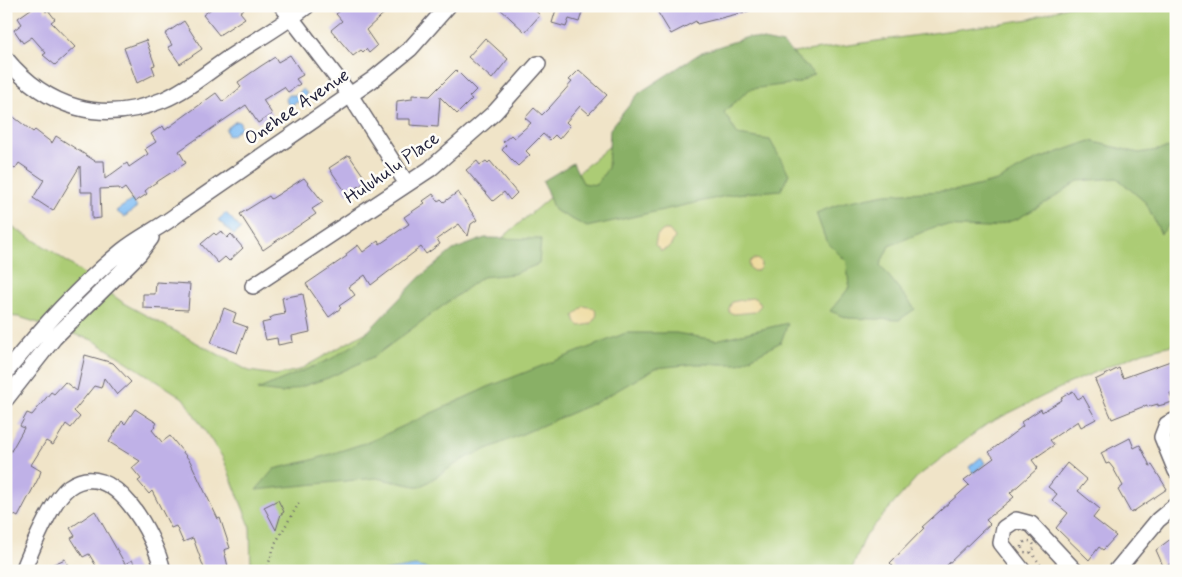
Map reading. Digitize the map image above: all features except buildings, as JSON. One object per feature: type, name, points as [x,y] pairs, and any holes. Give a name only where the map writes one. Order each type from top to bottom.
[{"type":"street","points":[[6,59],[31,85],[52,99],[75,107],[104,112],[137,109],[164,99],[287,12],[307,6]]},
{"type":"street","name":"Onehee Avenue","points":[[6,372],[85,283],[124,250],[159,229],[372,80],[410,50],[448,6]]},
{"type":"street","points":[[287,12],[350,95],[407,184]]},
{"type":"street","name":"Huluhulu Place","points":[[253,286],[430,169],[495,112],[538,64]]},
{"type":"street","name":"Onehee Avenue","points":[[6,399],[54,338],[139,254],[159,229]]},
{"type":"street","points":[[1176,420],[1167,424],[1162,438],[1176,471]]},
{"type":"street","points":[[23,571],[58,500],[68,488],[82,481],[101,482],[128,503],[153,539],[163,571]]},
{"type":"street","points":[[1116,571],[1158,520],[1176,505]]},
{"type":"street","points":[[1023,571],[1001,543],[1004,528],[1016,520],[1031,524],[1075,571]]},
{"type":"path","points":[[266,571],[276,542],[299,503]]},
{"type":"path","points":[[1031,552],[1033,544],[1025,541],[1021,547],[1023,550],[1031,552],[1045,571]]},
{"type":"green space","points":[[1069,6],[1176,6],[1176,344],[1143,352],[1068,384],[987,424],[917,477],[866,535],[851,571],[251,571],[250,526],[223,458],[183,398],[93,340],[19,317],[6,316],[6,223],[52,251],[125,304],[249,371],[276,375],[299,370],[388,320],[480,257],[635,124],[772,56],[1030,19]]},
{"type":"green space","points":[[748,37],[783,44],[814,74],[798,83],[750,89],[724,112],[738,135],[770,140],[789,174],[781,190],[735,194],[587,227],[554,210],[543,181],[573,163],[583,183],[596,185],[608,168],[610,129],[639,93],[702,52]]},
{"type":"green space","points":[[1090,141],[1139,153],[1176,147],[1176,217],[1161,234],[1146,203],[1117,178],[1078,181],[1052,199],[1017,219],[989,228],[937,226],[889,246],[880,265],[915,309],[899,320],[848,318],[830,311],[849,288],[847,262],[826,241],[816,213],[845,202],[886,194],[961,190],[997,181],[1036,160]]},
{"type":"green space","points":[[485,238],[541,239],[539,264],[513,274],[482,277],[375,356],[328,378],[282,393],[257,390],[331,359],[357,343],[419,278],[453,250]]},
{"type":"green space","points":[[788,323],[781,342],[739,364],[695,364],[656,368],[597,402],[464,459],[420,487],[376,478],[256,490],[274,469],[312,460],[371,441],[488,387],[626,333],[676,333],[716,340]]},
{"type":"sand","points":[[664,230],[669,230],[675,237],[670,247],[661,251],[655,245],[657,235]]},
{"type":"sand","points":[[757,259],[760,260],[760,270],[753,271],[750,270],[749,263],[750,260]]},
{"type":"sand","points":[[756,298],[761,305],[755,312],[734,314],[729,312],[732,302]]},
{"type":"sand","points":[[584,306],[594,308],[597,315],[591,324],[580,326],[576,323],[574,316]]},
{"type":"water","points":[[302,89],[307,93],[302,100],[291,105],[287,103],[286,99],[289,95],[298,95]]},
{"type":"water","points":[[236,121],[240,122],[241,128],[228,136],[226,129]]},
{"type":"water","points":[[132,200],[137,207],[124,217],[116,211]]},
{"type":"water","points":[[226,213],[241,229],[234,235],[218,220]]},
{"type":"water","points":[[981,457],[985,463],[973,473],[969,467]]},
{"type":"water","points":[[415,566],[436,571],[385,571]]}]
